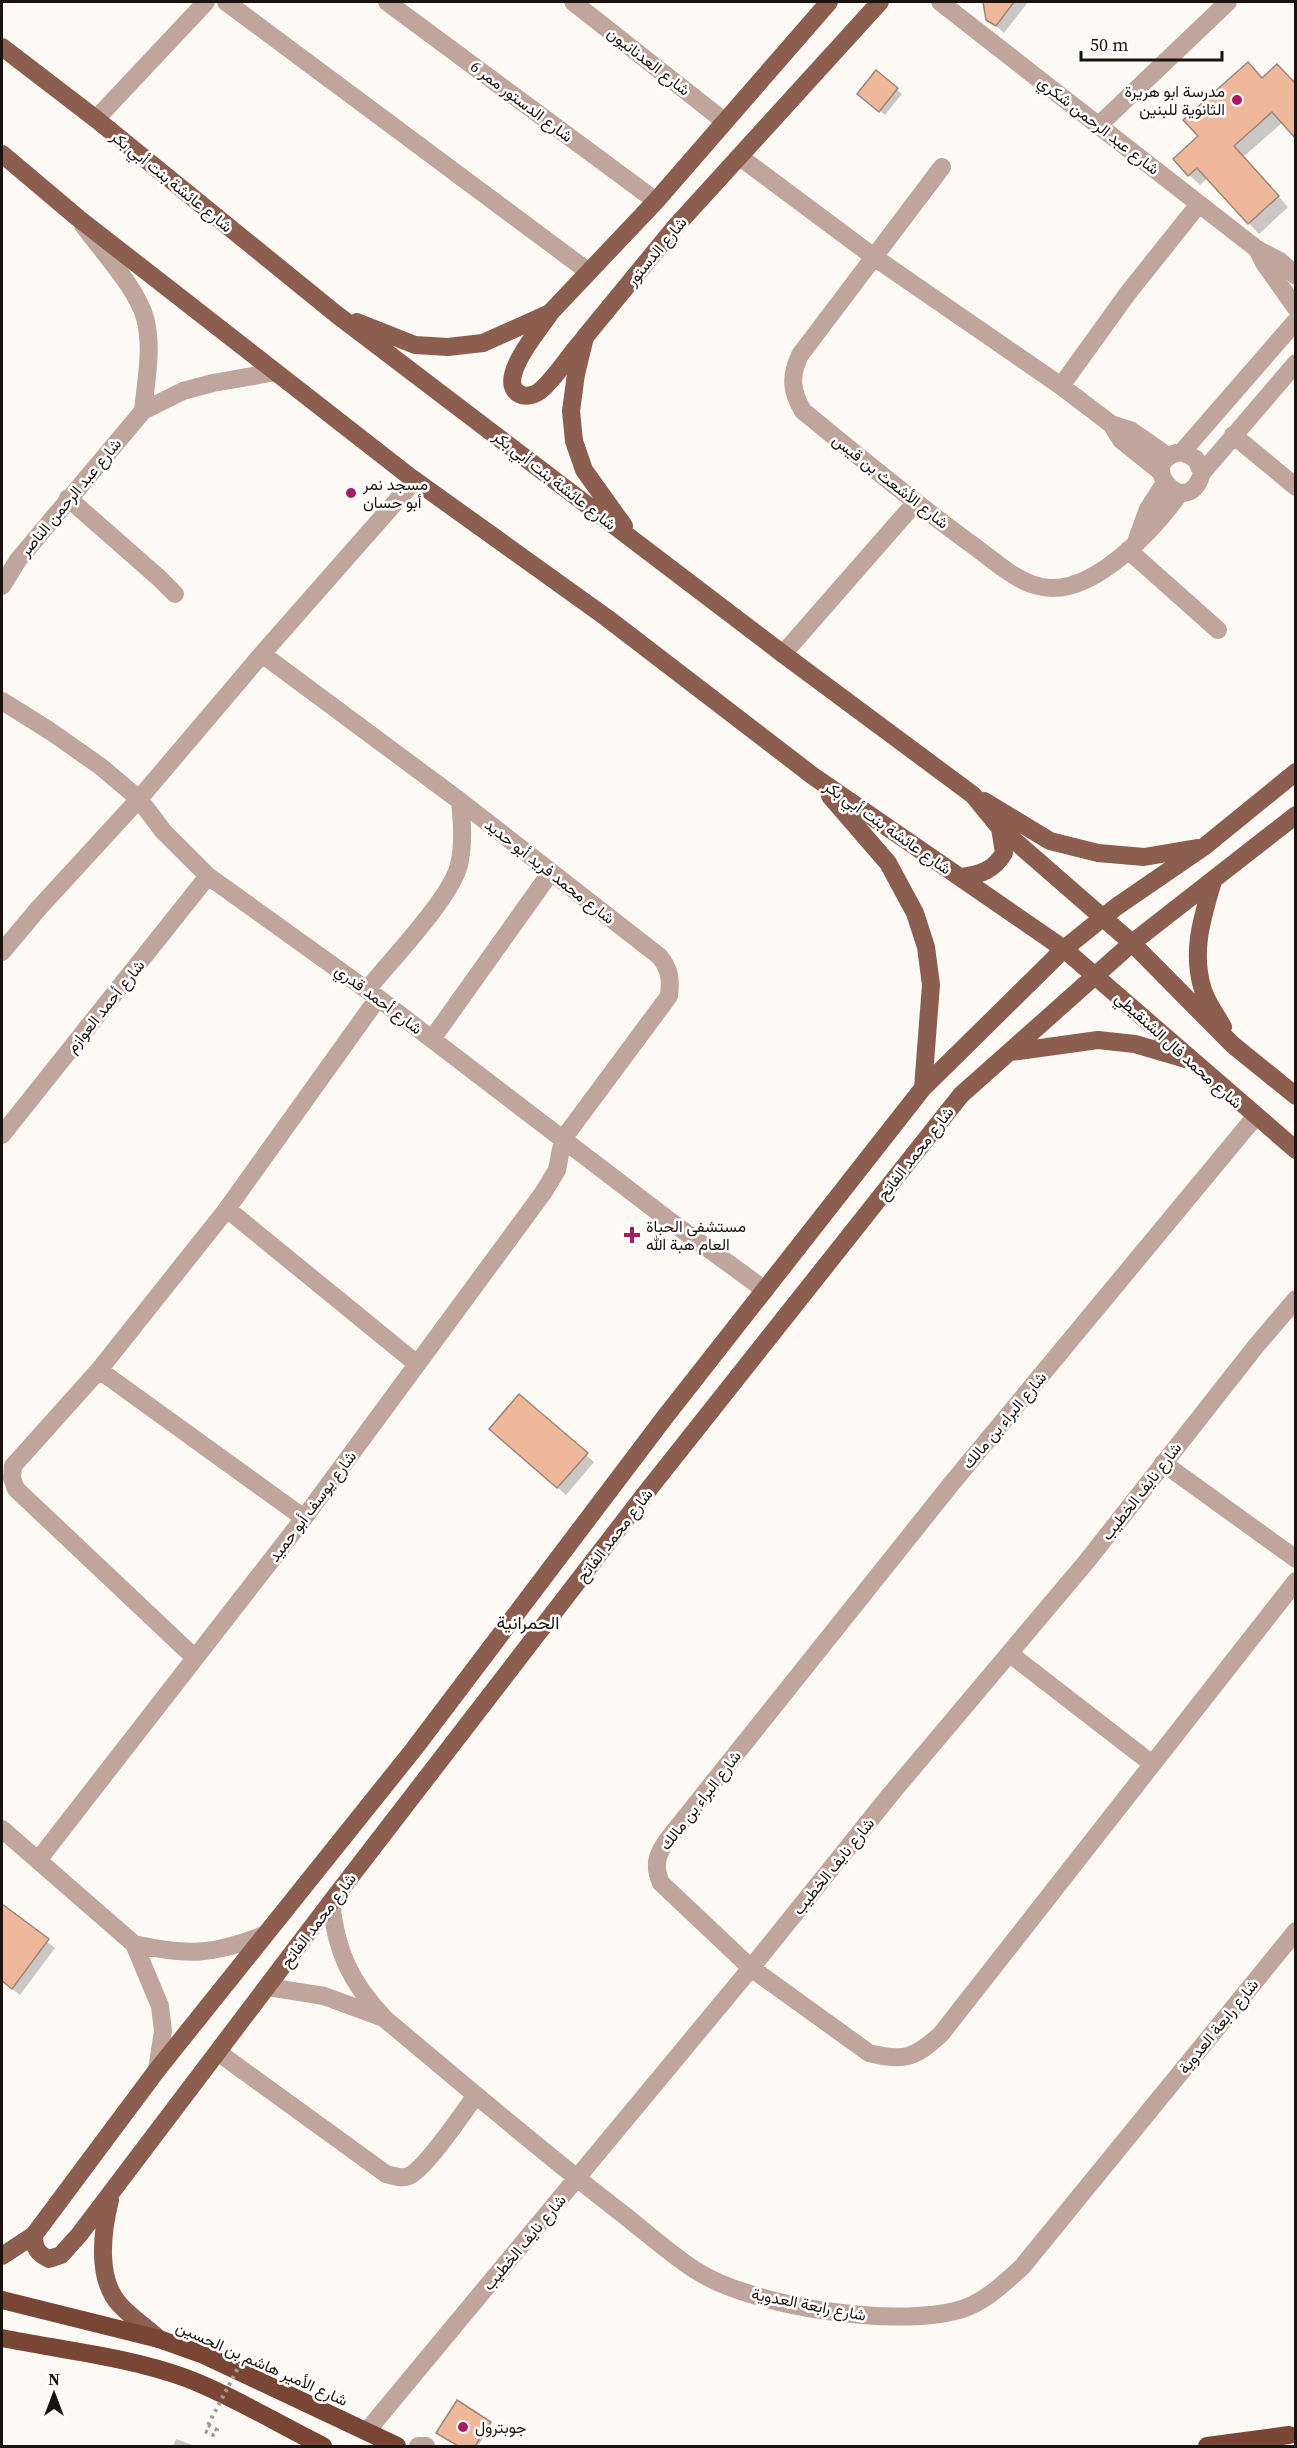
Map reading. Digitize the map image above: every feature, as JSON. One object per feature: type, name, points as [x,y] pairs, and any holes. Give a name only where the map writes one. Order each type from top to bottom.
[{"type":"highway","name":"شارع الأمير هاشم بن الحسين","points":[[2,2300],[159,2339],[204,2355],[397,2446]]},
{"type":"highway","points":[[5,2340],[143,2366],[186,2378],[323,2446]]},
{"type":"highway","points":[[1206,2446],[1292,2434]]},
{"type":"highway","points":[[1255,2446],[1292,2434]]},
{"type":"main road","name":"شارع الدستور","points":[[336,314],[415,345],[448,347],[483,343],[550,313],[657,201],[829,2]]},
{"type":"main road","name":"شارع الدستور","points":[[636,542],[584,470],[574,441],[571,411],[576,374],[585,337],[676,226],[880,2]]},
{"type":"main road","name":"شارع عائشة بنت أبي بكر","points":[[2,47],[96,119],[336,314],[783,654],[973,795],[1000,828],[1102,918]]},
{"type":"main road","name":"شارع عائشة بنت أبي بكر","points":[[2,154],[78,218],[415,480],[607,618],[813,776],[1064,949]]},
{"type":"main road","points":[[550,313],[515,366],[512,384],[514,391],[520,395],[529,396],[540,390],[585,337]]},
{"type":"main road","name":"شارع محمد الفاتح","points":[[2,2256],[34,2235],[157,2070],[414,1749],[665,1417],[923,1088],[1064,949],[1102,918],[1205,846],[1296,772]]},
{"type":"main road","points":[[813,776],[888,863],[915,913],[926,947],[931,985],[923,1088]]},
{"type":"main road","points":[[973,795],[1050,840],[1098,853],[1144,857],[1205,846]]},
{"type":"main road","name":"شارع محمد الفاتح","points":[[159,2339],[119,2304],[108,2281],[103,2264],[104,2223],[111,2196],[331,1902],[645,1494],[961,1095],[1132,943],[1296,815]]},
{"type":"main road","points":[[961,878],[974,876],[997,865],[1004,853],[1000,828]]},
{"type":"main road","points":[[1213,881],[1201,920],[1196,956],[1203,992],[1233,1045]]},
{"type":"main road","points":[[1102,918],[1132,943],[1233,1045],[1296,1096]]},
{"type":"main road","name":"شارع محمد فال الشنقيطي","points":[[1064,949],[1255,1117],[1296,1150]]},
{"type":"main road","points":[[1011,1052],[1098,1040],[1135,1044],[1191,1060]]},
{"type":"main road","points":[[34,2235],[34,2246],[40,2254],[49,2259],[61,2254],[111,2196]]},
{"type":"street","points":[[96,119],[206,2]]},
{"type":"street","points":[[226,2],[589,272]]},
{"type":"street","name":"شارع الدستور ممر 6","points":[[387,2],[657,201]]},
{"type":"street","name":"شارع العدنانيون","points":[[573,2],[724,122]]},
{"type":"street","name":"شارع عبد الرحمن شكري","points":[[940,2],[1100,124],[1257,249],[1280,261],[1296,276]]},
{"type":"street","points":[[1100,124],[1228,2]]},
{"type":"street","points":[[740,157],[874,257],[1061,386],[1111,424],[1130,430],[1171,471],[1188,492],[1195,488],[1202,473],[1296,363]]},
{"type":"street","name":"شارع الأشعث بن قيس","points":[[942,166],[800,355],[793,368],[792,383],[795,398],[803,411],[915,503],[1013,574],[1032,584],[1053,588],[1074,585],[1091,578],[1132,545]]},
{"type":"street","points":[[1061,386],[1128,293],[1199,204]]},
{"type":"street","points":[[78,218],[136,297],[145,317],[148,341],[143,411]]},
{"type":"street","name":"شارع عبد الرحمن شكري","points":[[1257,249],[1296,308]]},
{"type":"street","points":[[1218,630],[1132,545],[1148,509],[1171,471],[1296,322]]},
{"type":"street","name":"شارع عبد الرحمن الناصر","points":[[2,586],[18,560],[143,411],[183,391],[213,382],[276,372]]},
{"type":"street","points":[[1233,435],[1296,487]]},
{"type":"street","points":[[1171,471],[1196,459],[1202,473]]},
{"type":"street","points":[[2,952],[38,909],[139,800],[262,654],[415,480]]},
{"type":"street","points":[[68,498],[175,594]]},
{"type":"street","points":[[783,654],[915,503]]},
{"type":"street","name":"شارع محمد فريد أبو حديد","points":[[262,654],[460,801],[659,956],[668,967],[671,980],[669,996],[563,1139]]},
{"type":"street","name":"شارع أحمد قدري","points":[[2,701],[100,766],[139,800],[163,831],[208,876],[372,994],[765,1290]]},
{"type":"street","points":[[195,1658],[16,1489],[12,1478],[13,1467],[99,1370],[227,1209],[372,994],[449,890],[459,867],[462,844],[460,801]]},
{"type":"street","points":[[432,1039],[551,872]]},
{"type":"street","name":"شارع أحمد العوازم","points":[[2,1136],[208,876]]},
{"type":"street","name":"شارع البراء بن مالك","points":[[1255,1117],[952,1483],[661,1848],[656,1858],[656,1871],[661,1883],[751,1968],[869,2053],[890,2058],[908,2057],[922,2051],[941,2034],[1151,1763],[1296,1581]]},
{"type":"street","name":"شارع يوسف أبو حميد","points":[[39,1859],[304,1518],[543,1192],[557,1170],[563,1139]]},
{"type":"street","points":[[227,1209],[417,1364]]},
{"type":"street","name":"شارع نايف الخطيب","points":[[367,2431],[751,1968],[890,1795],[1087,1562],[1163,1463],[1296,1299]]},
{"type":"street","points":[[99,1370],[304,1518]]},
{"type":"street","points":[[1163,1463],[1296,1559]]},
{"type":"street","points":[[1010,1654],[1151,1763]]},
{"type":"street","points":[[2,1829],[134,1944],[160,2006],[163,2031],[157,2070]]},
{"type":"street","name":"شارع رابعة العدوية","points":[[331,1902],[333,1929],[348,1970],[367,2000],[385,2019],[577,2179],[696,2271],[733,2288],[768,2298],[860,2317],[929,2317],[962,2310],[993,2293],[1022,2267],[1296,1931]]},
{"type":"street","points":[[134,1944],[172,1952],[201,1952],[234,1947],[264,1935]]},
{"type":"street","name":"شارع رابعة العدوية","points":[[268,1987],[324,1996],[385,2019]]},
{"type":"street","points":[[219,2053],[386,2174],[397,2177],[409,2176],[433,2154],[476,2095]]},
{"type":"street","points":[[418,2446],[426,2446]]},
{"type":"path","points":[[205,2431],[213,2435],[217,2430],[208,2425],[240,2364]]},
{"type":"building","points":[[983,2],[1014,2],[996,26],[986,20]]},
{"type":"building","points":[[1248,62],[1262,78],[1277,64],[1296,84],[1296,139],[1272,112],[1234,146],[1279,196],[1248,224],[1197,168],[1188,176],[1173,159],[1198,136],[1183,120]]},
{"type":"building","points":[[876,70],[898,88],[879,112],[857,94]]},
{"type":"building","points":[[519,1394],[588,1453],[557,1488],[489,1429]]},
{"type":"building","points":[[2,1904],[49,1939],[12,1989],[2,1981]]},
{"type":"building","name":"جوبترول","points":[[457,2400],[491,2422],[475,2446],[458,2446],[436,2433]]},
{"type":"place","name":"مدرسة ابو هريرة الثانوية للبنين","points":[[1237,100]]},
{"type":"place","name":"مسجد نمر أبو حسان","points":[[351,493]]},
{"type":"place","name":"مستشفى الحياة العام هبة الله","points":[[632,1235]]},
{"type":"place","name":"جوبترول","points":[[463,2427]]},
{"type":"district","name":"الحمرانية","points":[[528,1622]]}]
